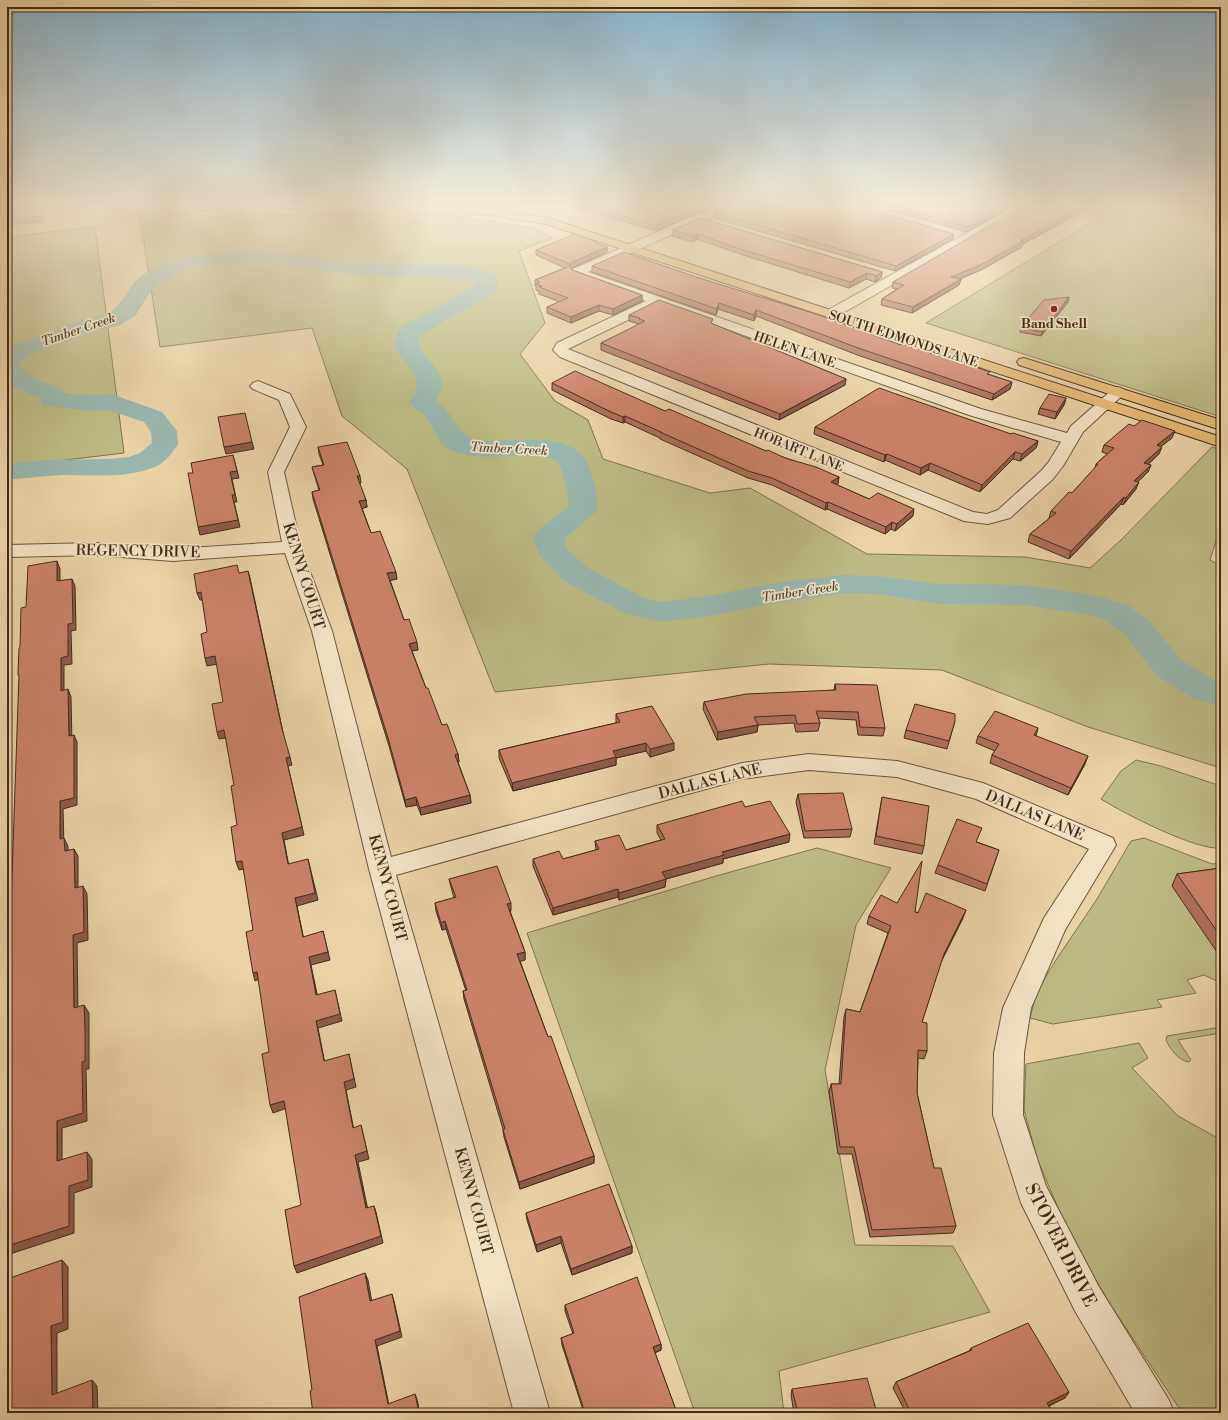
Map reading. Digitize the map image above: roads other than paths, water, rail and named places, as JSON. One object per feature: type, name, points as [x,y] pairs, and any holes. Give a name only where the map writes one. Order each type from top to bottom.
[{"type":"main road","name":"SOUTH EDMONDS LANE","points":[[698,270],[1221,442]]},
{"type":"main road","name":"SOUTH EDMONDS LANE","points":[[832,300],[862,310]]},
{"type":"main road","points":[[1013,358],[1221,424]]},
{"type":"street","name":"HELEN LANE","points":[[581,270],[577,272],[975,412],[1070,439]]},
{"type":"street","points":[[831,314],[911,270]]},
{"type":"street","points":[[883,274],[897,278]]},
{"type":"street","name":"HOBART LANE","points":[[658,301],[562,346],[560,350],[565,354],[970,517],[988,519],[1004,514],[1047,475],[1055,466],[1076,429],[1104,404]]},
{"type":"street","name":"KENNY COURT","points":[[258,386],[284,397],[298,427],[276,472],[292,547],[322,631],[382,869],[532,1413]]},
{"type":"street","points":[[1104,404],[1118,392]]},
{"type":"street","name":"REGENCY DRIVE","points":[[7,551],[96,549],[173,556],[292,547]]},
{"type":"street","name":"DALLAS LANE","points":[[382,869],[742,771],[810,762],[897,769],[983,792],[1104,845]]},
{"type":"street","name":"STOVER DRIVE","points":[[1104,845],[1053,926],[1017,1008],[1009,1053],[1008,1115],[1032,1192],[1087,1299],[1156,1413]]},
{"type":"waterway","name":"Timber Creek","points":[[7,366],[8,359],[23,349],[97,323],[110,321],[127,311],[145,284],[157,275],[168,270]]},
{"type":"waterway","name":"Timber Creek","points":[[377,270],[468,272],[483,277],[488,283],[488,287],[408,333],[406,344],[410,352],[423,367],[428,383],[428,392],[422,402],[437,414],[453,439],[463,445],[474,448],[488,449],[550,449],[562,452],[570,458],[573,462],[577,475],[584,508],[548,537],[553,552],[575,574],[637,607],[663,612],[715,605],[776,593],[843,584],[878,585],[938,594],[1023,595],[1097,606],[1117,613],[1137,628],[1169,668],[1206,691],[1221,694]]},
{"type":"waterway","name":"Timber Creek","points":[[7,369],[26,384],[51,393],[52,400],[89,403],[111,402],[153,417],[164,431],[165,444],[157,453],[147,460],[129,465],[108,467],[60,467],[7,472]]},
{"type":"place","name":"Band Shell","points":[[1054,309]]}]
